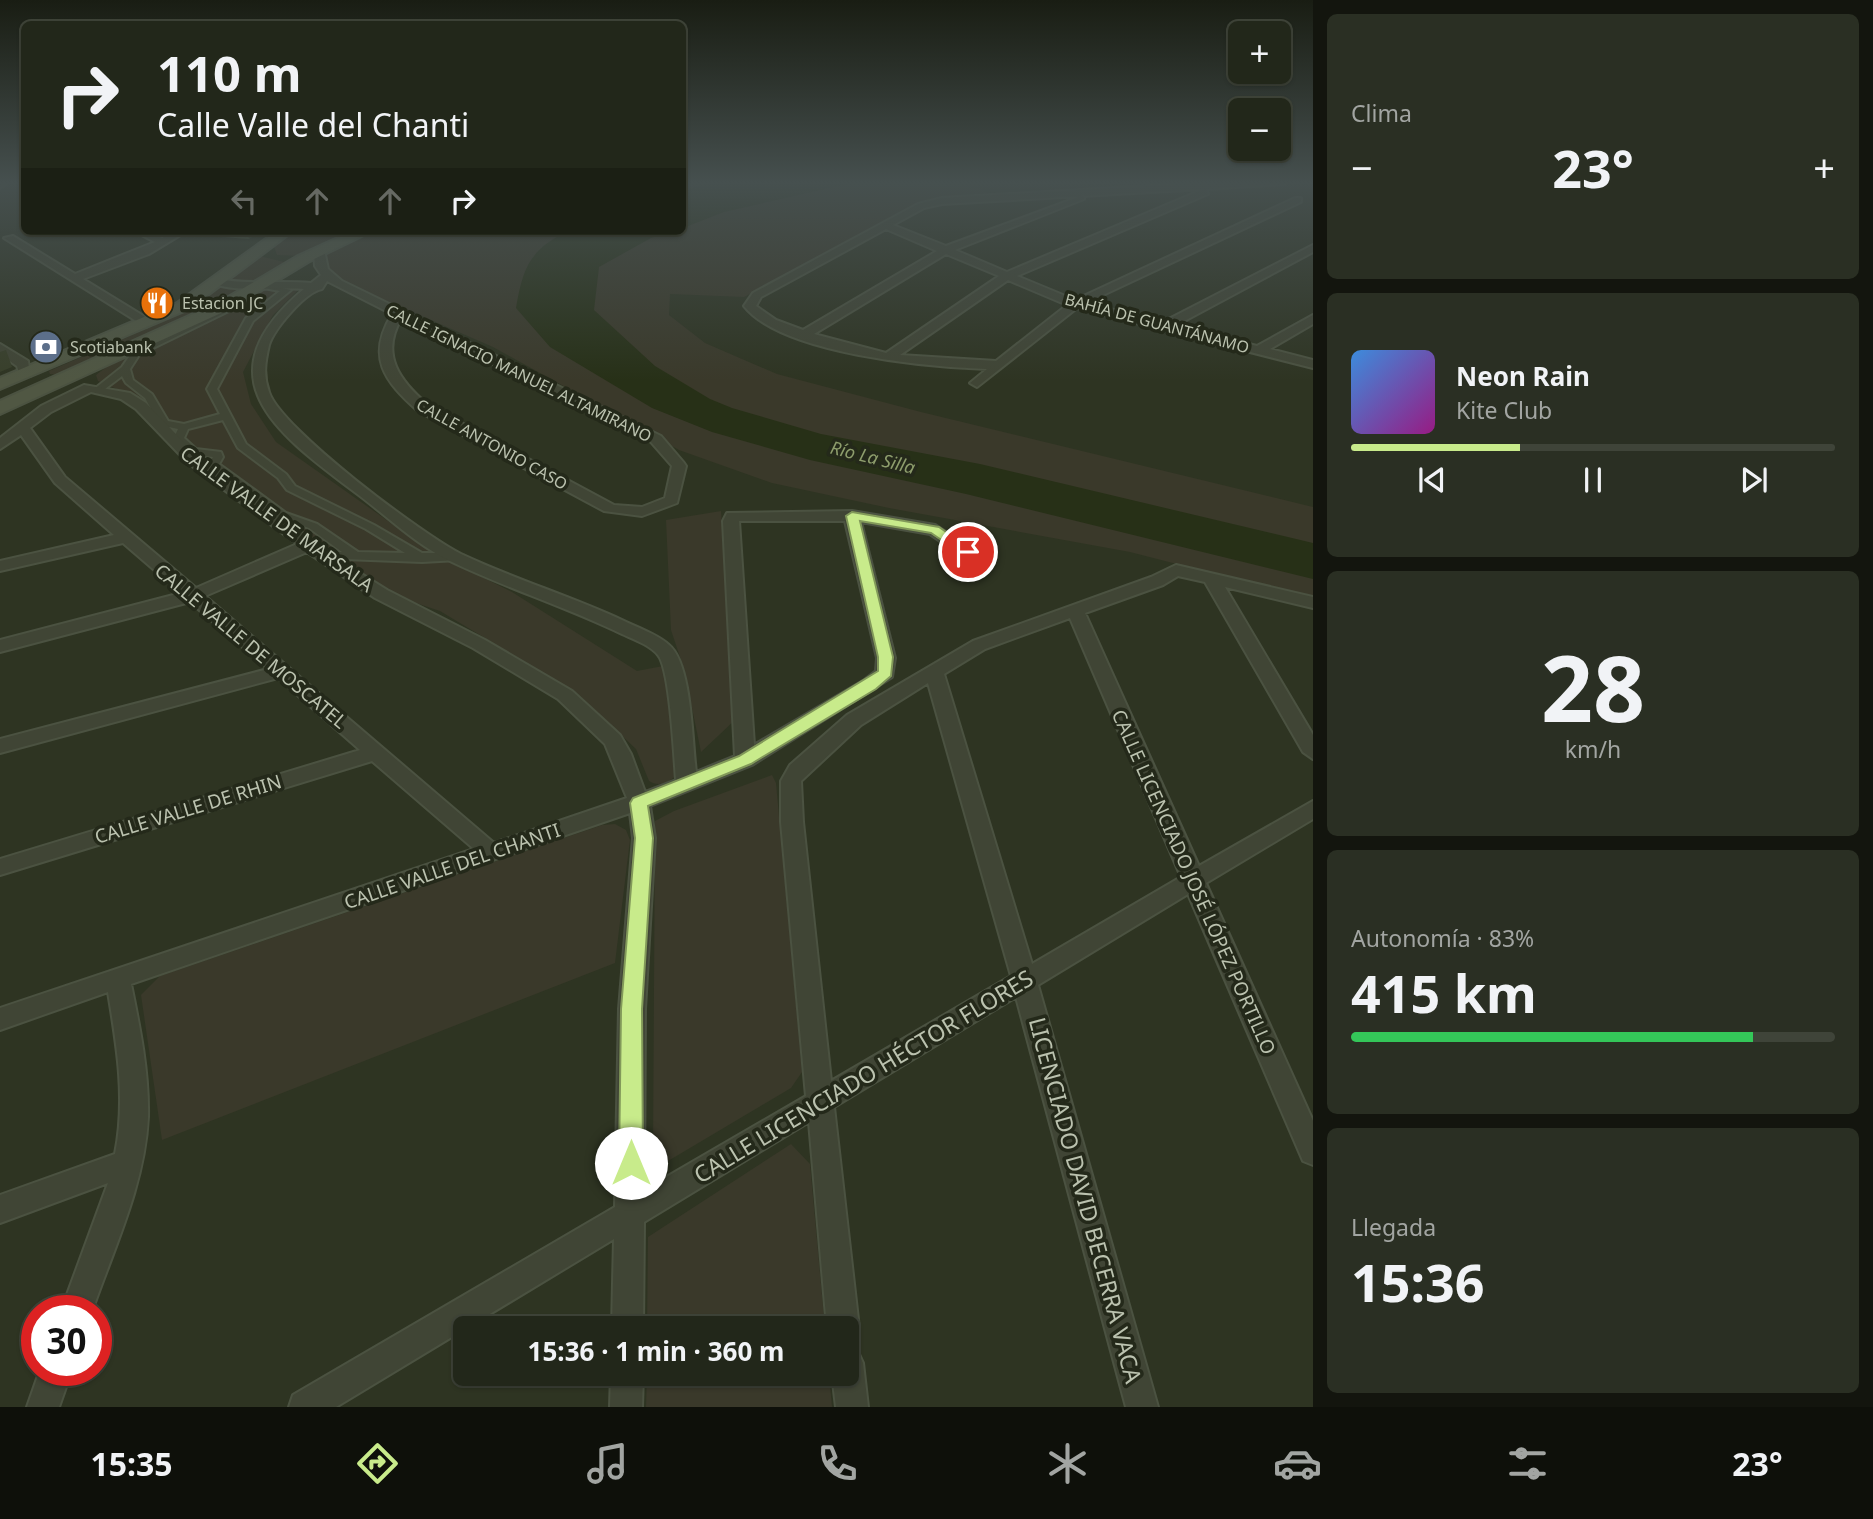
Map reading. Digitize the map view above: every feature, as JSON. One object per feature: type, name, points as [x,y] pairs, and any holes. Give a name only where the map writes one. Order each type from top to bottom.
[{"type":"main road","points":[[0,384],[183,306],[260,250]]},
{"type":"main road","points":[[264,250],[273,258],[303,258]]},
{"type":"main road","points":[[3,403],[42,401],[98,364],[226,305],[319,250]]},
{"type":"main road","points":[[42,401],[37,382],[44,373],[105,340]]},
{"type":"main road","points":[[3,403],[25,373]]},
{"type":"street","points":[[24,250],[76,278],[146,323]]},
{"type":"street","points":[[76,278],[122,262],[147,250]]},
{"type":"street","points":[[319,250],[317,261],[326,276],[279,316],[259,355],[260,383],[270,409],[294,439],[454,557],[563,600],[650,641],[669,655],[674,669],[687,784]]},
{"type":"street","points":[[842,250],[757,295],[750,306],[757,315],[806,334],[888,357],[996,365]]},
{"type":"street","points":[[806,334],[946,250]]},
{"type":"street","name":"BAHÍA DE GUANTÁNAMO","points":[[946,250],[1075,304],[1313,364]]},
{"type":"street","points":[[888,357],[1007,276],[1069,250]]},
{"type":"street","points":[[977,383],[1075,304],[1192,250]]},
{"type":"street","points":[[1165,326],[1310,250]]},
{"type":"street","name":"CALLE IGNACIO MANUEL ALTAMIRANO","points":[[326,276],[398,314],[643,432],[666,447],[679,466],[672,500],[654,509],[622,512]]},
{"type":"street","name":"CALLE IGNACIO MANUEL ALTAMIRANO","points":[[217,282],[227,286],[347,288]]},
{"type":"street","points":[[0,445],[23,428],[42,401],[93,389],[125,369],[135,353],[204,322],[261,288],[283,287],[287,290]]},
{"type":"street","points":[[309,288],[287,290],[248,320],[212,389],[242,446],[282,476],[291,488],[370,527],[422,558]]},
{"type":"street","name":"CALLE ANTONIO CASO","points":[[398,314],[389,327],[384,352],[397,386],[407,396],[505,454],[622,512]]},
{"type":"street","points":[[1260,350],[1313,318]]},
{"type":"street","points":[[0,348],[23,364],[25,373]]},
{"type":"street","points":[[93,389],[90,377],[98,364]]},
{"type":"street","points":[[125,369],[129,381],[149,396],[164,423],[184,427],[226,416]]},
{"type":"street","name":"CALLE VALLE DE MARSALA","points":[[93,389],[125,397],[141,406],[193,460],[381,594],[479,644],[577,704],[613,740],[628,766],[639,803]]},
{"type":"street","points":[[184,427],[179,438],[193,452],[217,454],[213,465],[282,515],[313,526],[355,555]]},
{"type":"street","name":"CALLE VALLE DE MOSCATEL","points":[[23,428],[50,470],[124,538],[491,852]]},
{"type":"street","points":[[745,760],[731,521],[733,516],[852,516],[935,530],[984,563]]},
{"type":"street","name":"CALLE VALLE DEL CHANTI","points":[[0,1018],[639,803],[745,760],[870,685],[885,673],[886,657],[852,516]]},
{"type":"street","points":[[0,566],[124,538]]},
{"type":"street","points":[[0,646],[191,596],[316,550],[355,555],[454,557]]},
{"type":"street","points":[[843,1316],[792,822],[792,781],[807,758],[854,720],[998,636],[1076,612],[1157,582],[1176,570],[1213,581],[1283,593],[1313,603]]},
{"type":"street","points":[[1213,581],[1313,752]]},
{"type":"street","name":"CALLE LICENCIADO JOSÉ LÓPEZ PORTILLO","points":[[1076,612],[1313,1152]]},
{"type":"street","name":"LICENCIADO DAVID BECERRA VACA","points":[[934,671],[1025,980],[1143,1407]]},
{"type":"street","points":[[0,747],[280,672]]},
{"type":"street","name":"CALLE VALLE DE RHIN","points":[[0,867],[377,752]]},
{"type":"street","points":[[628,1316],[632,1009],[644,838],[639,803]]},
{"type":"street","name":"CALLE LICENCIADO HÉCTOR FLORES","points":[[305,1407],[333,1398],[631,1215],[1313,809]]},
{"type":"street","points":[[82,1295],[127,1163],[134,1119],[134,1080],[118,979]]},
{"type":"street","points":[[0,1209],[127,1163]]},
{"type":"street","points":[[43,1407],[50,1386]]},
{"type":"street","points":[[626,1407],[627,1386]]},
{"type":"street","points":[[850,1386],[852,1407]]},
{"type":"shaded area","points":[[275,250],[315,250],[301,256],[277,255]]},
{"type":"shaded area","points":[[833,250],[744,297],[670,294],[669,315],[705,343],[777,374],[921,412],[1313,507],[1313,599],[1130,552],[889,508],[772,483],[679,450],[493,347],[334,278],[327,271],[324,258],[327,251]]},
{"type":"shaded area","points":[[260,256],[288,263],[253,283],[227,280]]},
{"type":"shaded area","points":[[219,287],[241,289],[218,303],[58,375],[50,374],[49,371],[153,326]]},
{"type":"shaded area","points":[[262,288],[300,288],[273,315],[243,372],[251,404],[276,442],[432,552],[512,592],[637,671],[663,666],[671,673],[676,775],[673,778],[660,784],[649,781],[636,749],[578,694],[440,611],[401,598],[334,554],[197,450],[149,403],[98,381],[96,375],[114,361]]},
{"type":"shaded area","points":[[721,511],[736,719],[701,752],[684,669],[671,630],[666,520]]},
{"type":"shaded area","points":[[772,775],[776,783],[802,1072],[791,1088],[663,1164],[653,1153],[655,821],[674,811]]},
{"type":"shaded area","points":[[615,824],[626,830],[630,840],[615,963],[162,1140],[141,995],[160,976],[602,825]]},
{"type":"shaded area","points":[[791,1144],[810,1164],[824,1316],[647,1316],[648,1237]]},
{"type":"shaded area","points":[[647,1386],[830,1386],[832,1407],[646,1407]]},
{"type":"water","name":"Río La Silla","points":[[539,250],[630,250],[599,267],[594,310],[655,366],[710,399],[821,434],[980,464],[1313,543],[1313,579],[966,494],[810,460],[712,432],[652,408],[550,347],[516,308],[525,271]]},
{"type":"place","name":"Estacion JC","points":[[157,303]]},
{"type":"place","name":"Scotiabank","points":[[46,347]]},
{"type":"route","points":[[631,1163],[632,1009],[644,838],[639,803],[745,760],[870,685],[885,673],[886,657],[852,516],[935,530],[968,552]]}]
